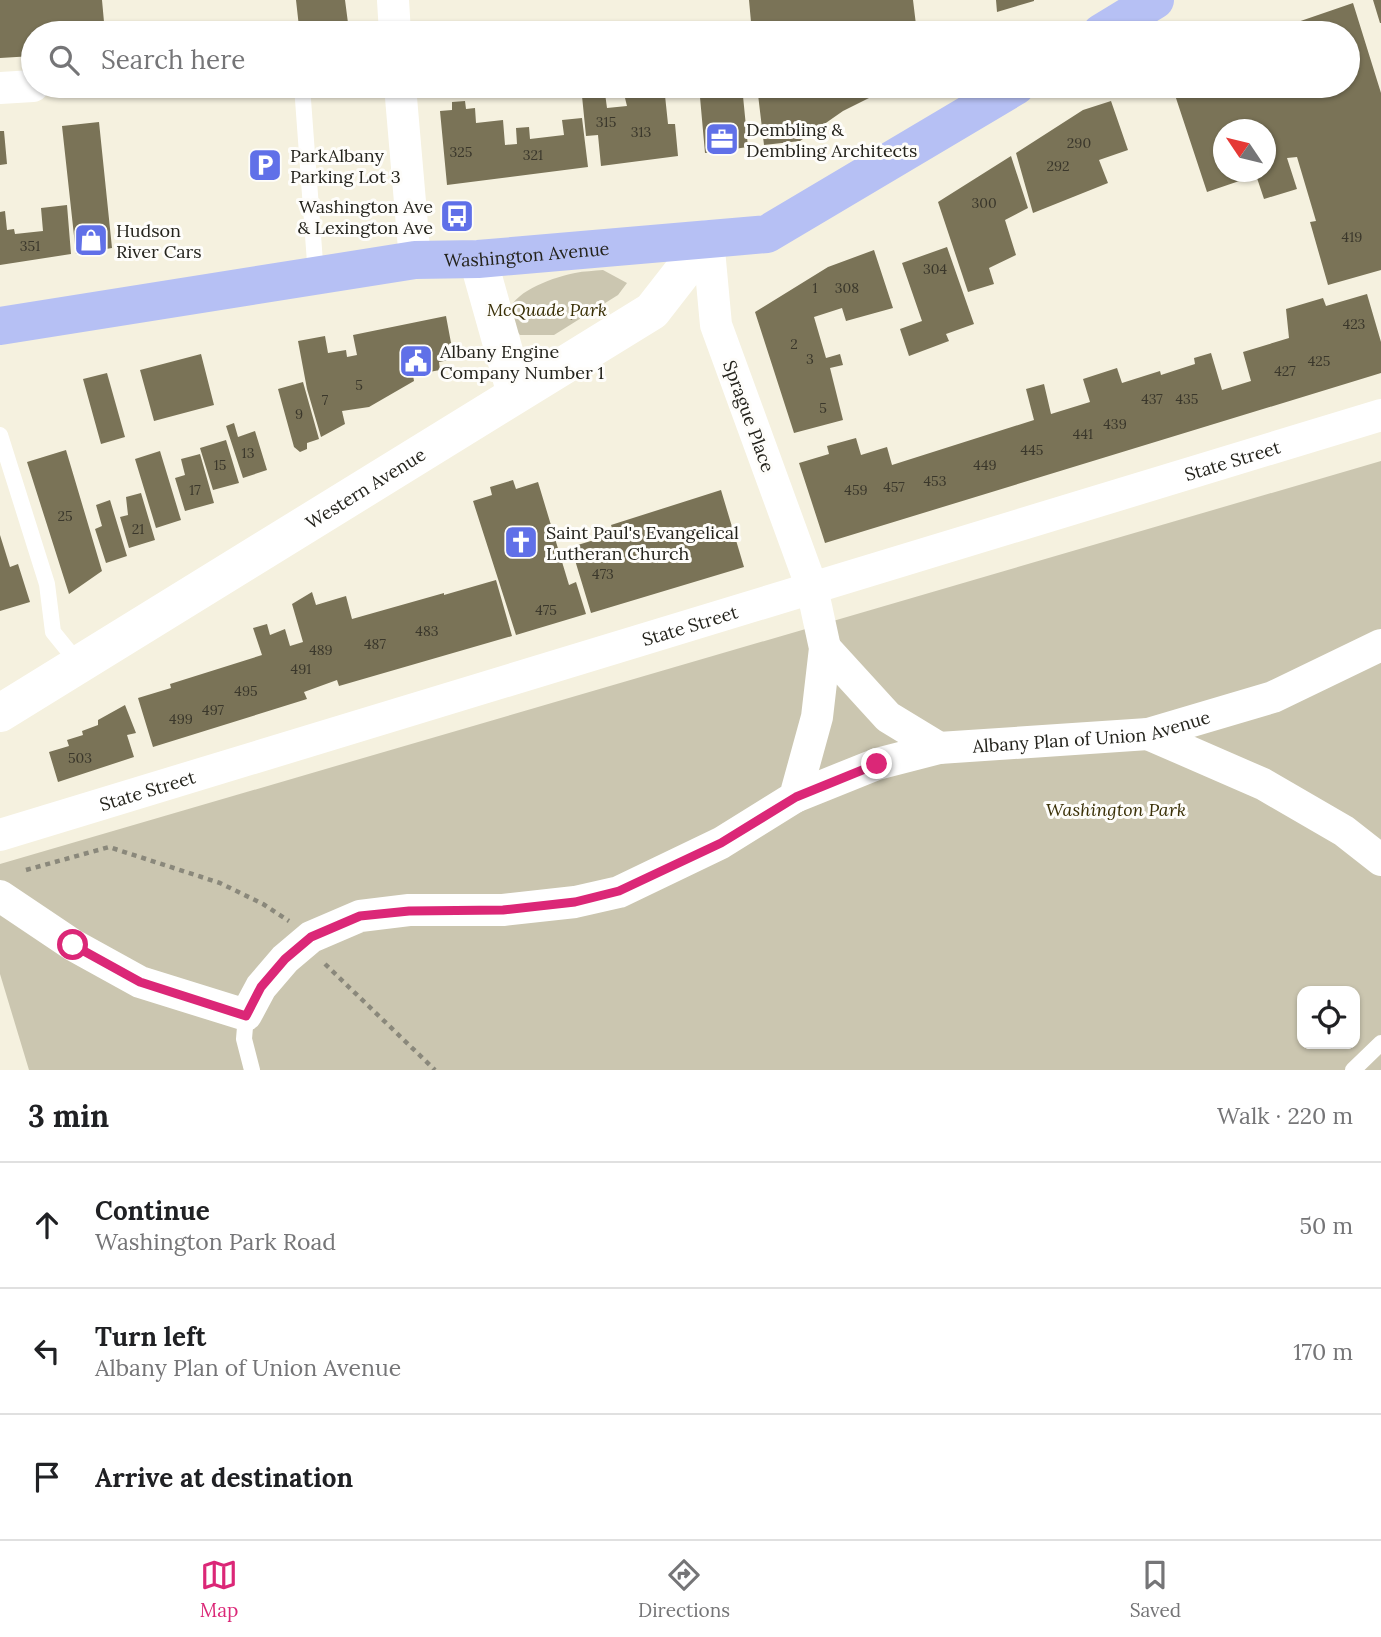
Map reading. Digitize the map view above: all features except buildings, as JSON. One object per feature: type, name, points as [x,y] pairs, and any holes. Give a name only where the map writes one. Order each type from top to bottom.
[{"type":"main road","points":[[1121,21],[1155,0]]},
{"type":"main road","name":"Washington Avenue","points":[[0,326],[415,260],[478,259],[768,234],[996,98]]},
{"type":"street","points":[[393,0],[394,21]]},
{"type":"street","points":[[0,89],[21,87]]},
{"type":"street","points":[[401,98],[415,260]]},
{"type":"street","name":"Western Avenue","points":[[0,713],[652,311],[708,239]]},
{"type":"street","name":"Sprague Place","points":[[708,239],[716,325],[812,588]]},
{"type":"street","points":[[478,259],[516,394]]},
{"type":"street","name":"State Street","points":[[0,835],[1381,415]]},
{"type":"street","points":[[796,797],[817,717],[825,648],[812,588]]},
{"type":"street","name":"Albany Plan of Union Avenue","points":[[246,1016],[261,987],[285,959],[311,937],[360,916],[409,911],[503,910],[575,902],[619,891],[721,843],[796,797],[877,764],[939,748],[1149,734],[1273,697],[1381,645]]},
{"type":"street","points":[[825,648],[888,717],[939,748]]},
{"type":"street","points":[[1149,734],[1263,784],[1344,831],[1381,860]]},
{"type":"street","points":[[0,896],[73,945],[140,982],[246,1016]]},
{"type":"lane","points":[[303,98],[316,276]]},
{"type":"lane","points":[[0,435],[47,584],[53,632],[79,664]]},
{"type":"lane","points":[[246,1016],[244,1039],[252,1070]]},
{"type":"lane","points":[[1353,1070],[1381,1043]]},
{"type":"path","points":[[26,870],[109,847],[220,883],[263,904],[295,925]]},
{"type":"path","points":[[319,958],[435,1070]]},
{"type":"green space","name":"McQuade Park","points":[[603,270],[627,283],[618,295],[554,335],[520,335],[513,327],[509,317],[510,310],[513,303],[528,291],[567,275]]},
{"type":"green space","name":"Washington Park","points":[[1381,461],[1381,1070],[29,1070],[0,974],[0,864]]},
{"type":"place","name":"Dembling & Dembling Architects","points":[[722,139]]},
{"type":"place","name":"ParkAlbany Parking Lot 3","points":[[265,165]]},
{"type":"place","name":"Washington Ave & Lexington Ave","points":[[457,216]]},
{"type":"place","name":"Hudson River Cars","points":[[91,240]]},
{"type":"place","name":"Albany Engine Company Number 1","points":[[416,361]]},
{"type":"place","name":"Saint Paul's Evangelical Lutheran Church","points":[[521,542]]},
{"type":"route","points":[[73,945],[140,982],[246,1016],[261,987],[285,959],[311,937],[360,916],[409,911],[503,910],[575,902],[619,891],[721,843],[796,797],[877,764]]}]
